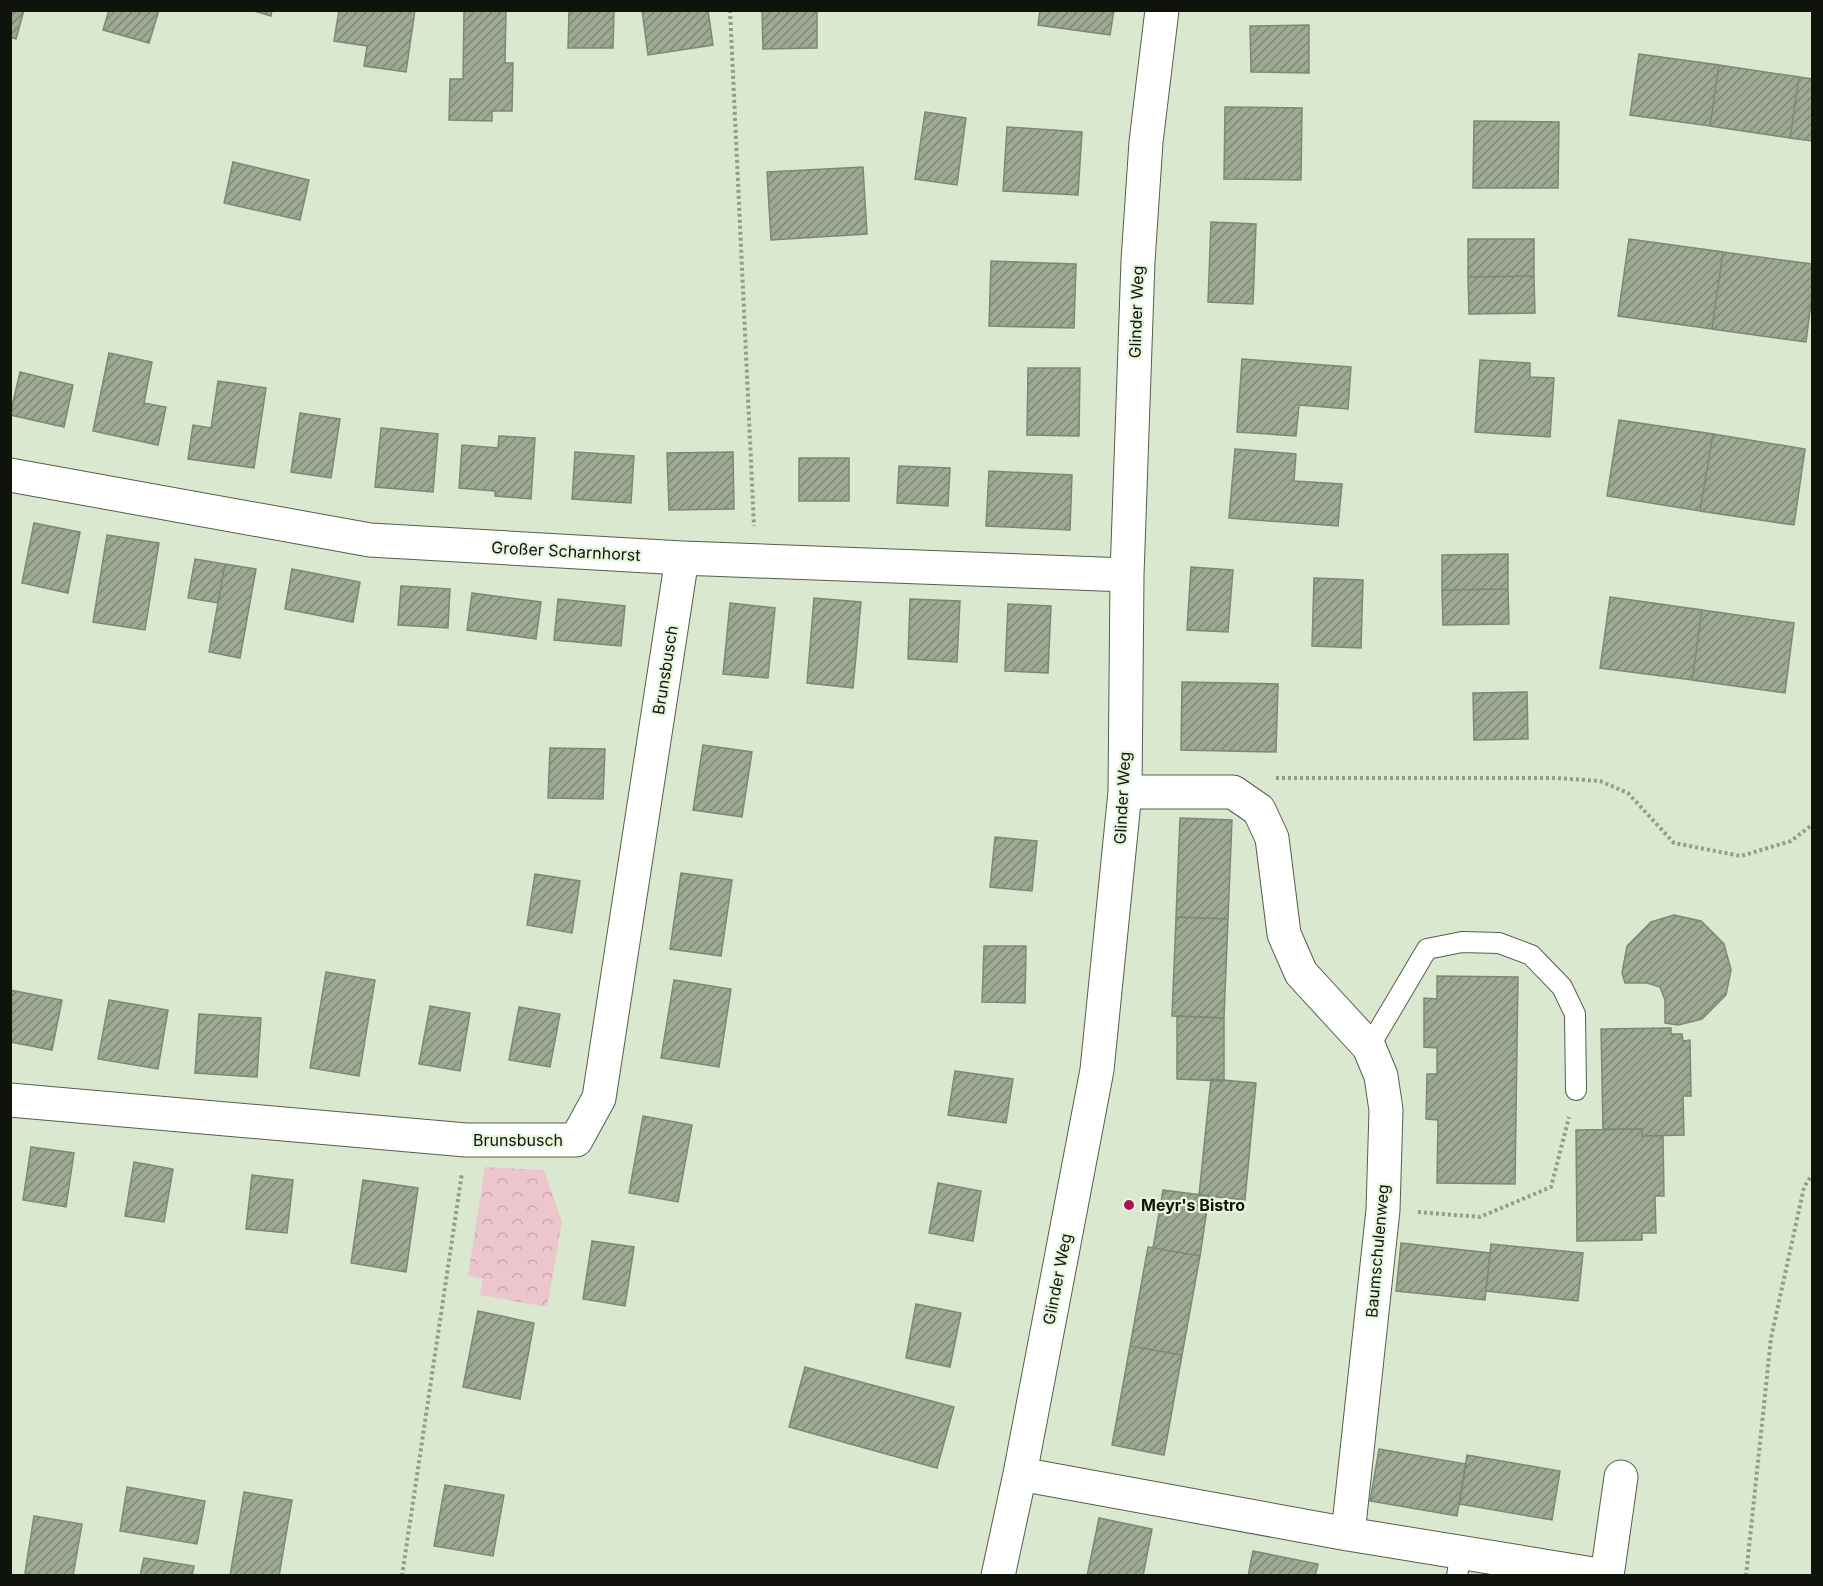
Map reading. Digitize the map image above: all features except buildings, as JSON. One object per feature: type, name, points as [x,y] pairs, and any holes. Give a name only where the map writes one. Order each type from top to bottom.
[{"type":"street","name":"Glinder Weg","points":[[998,1575],[1020,1474],[1096,1070],[1125,792],[1127,574],[1137,261],[1146,142],[1162,10]]},
{"type":"street","name":"Großer Scharnhorst","points":[[10,475],[370,540],[682,558],[1127,574]]},
{"type":"street","name":"Brunsbusch","points":[[10,1100],[466,1140],[576,1140],[599,1098],[682,558]]},
{"type":"street","points":[[1125,792],[1233,792]]},
{"type":"street","name":"Baumschulenweg","points":[[1233,792],[1259,810],[1272,838],[1284,934],[1301,973],[1369,1047],[1380,1076],[1386,1110],[1383,1210],[1348,1534]]},
{"type":"street","points":[[1020,1474],[1348,1534],[1459,1563],[1606,1575],[1621,1477]]},
{"type":"lane","points":[[1369,1047],[1427,949],[1462,942],[1499,943],[1531,955],[1562,987],[1575,1014],[1576,1090]]},
{"type":"path","points":[[730,10],[756,560]]},
{"type":"path","points":[[1233,792],[1268,778],[1545,778],[1600,781],[1628,793],[1674,843],[1741,856],[1791,841],[1812,825]]},
{"type":"path","points":[[1383,1210],[1480,1217],[1551,1187],[1576,1090]]},
{"type":"path","points":[[402,1575],[466,1140]]},
{"type":"path","points":[[1746,1575],[1771,1338],[1804,1187],[1812,1175]]},
{"type":"green space","points":[[485,1167],[544,1170],[562,1222],[547,1307],[480,1295],[483,1279],[468,1276]]},
{"type":"place","name":"Meyr's Bistro","points":[[1129,1205]]}]
